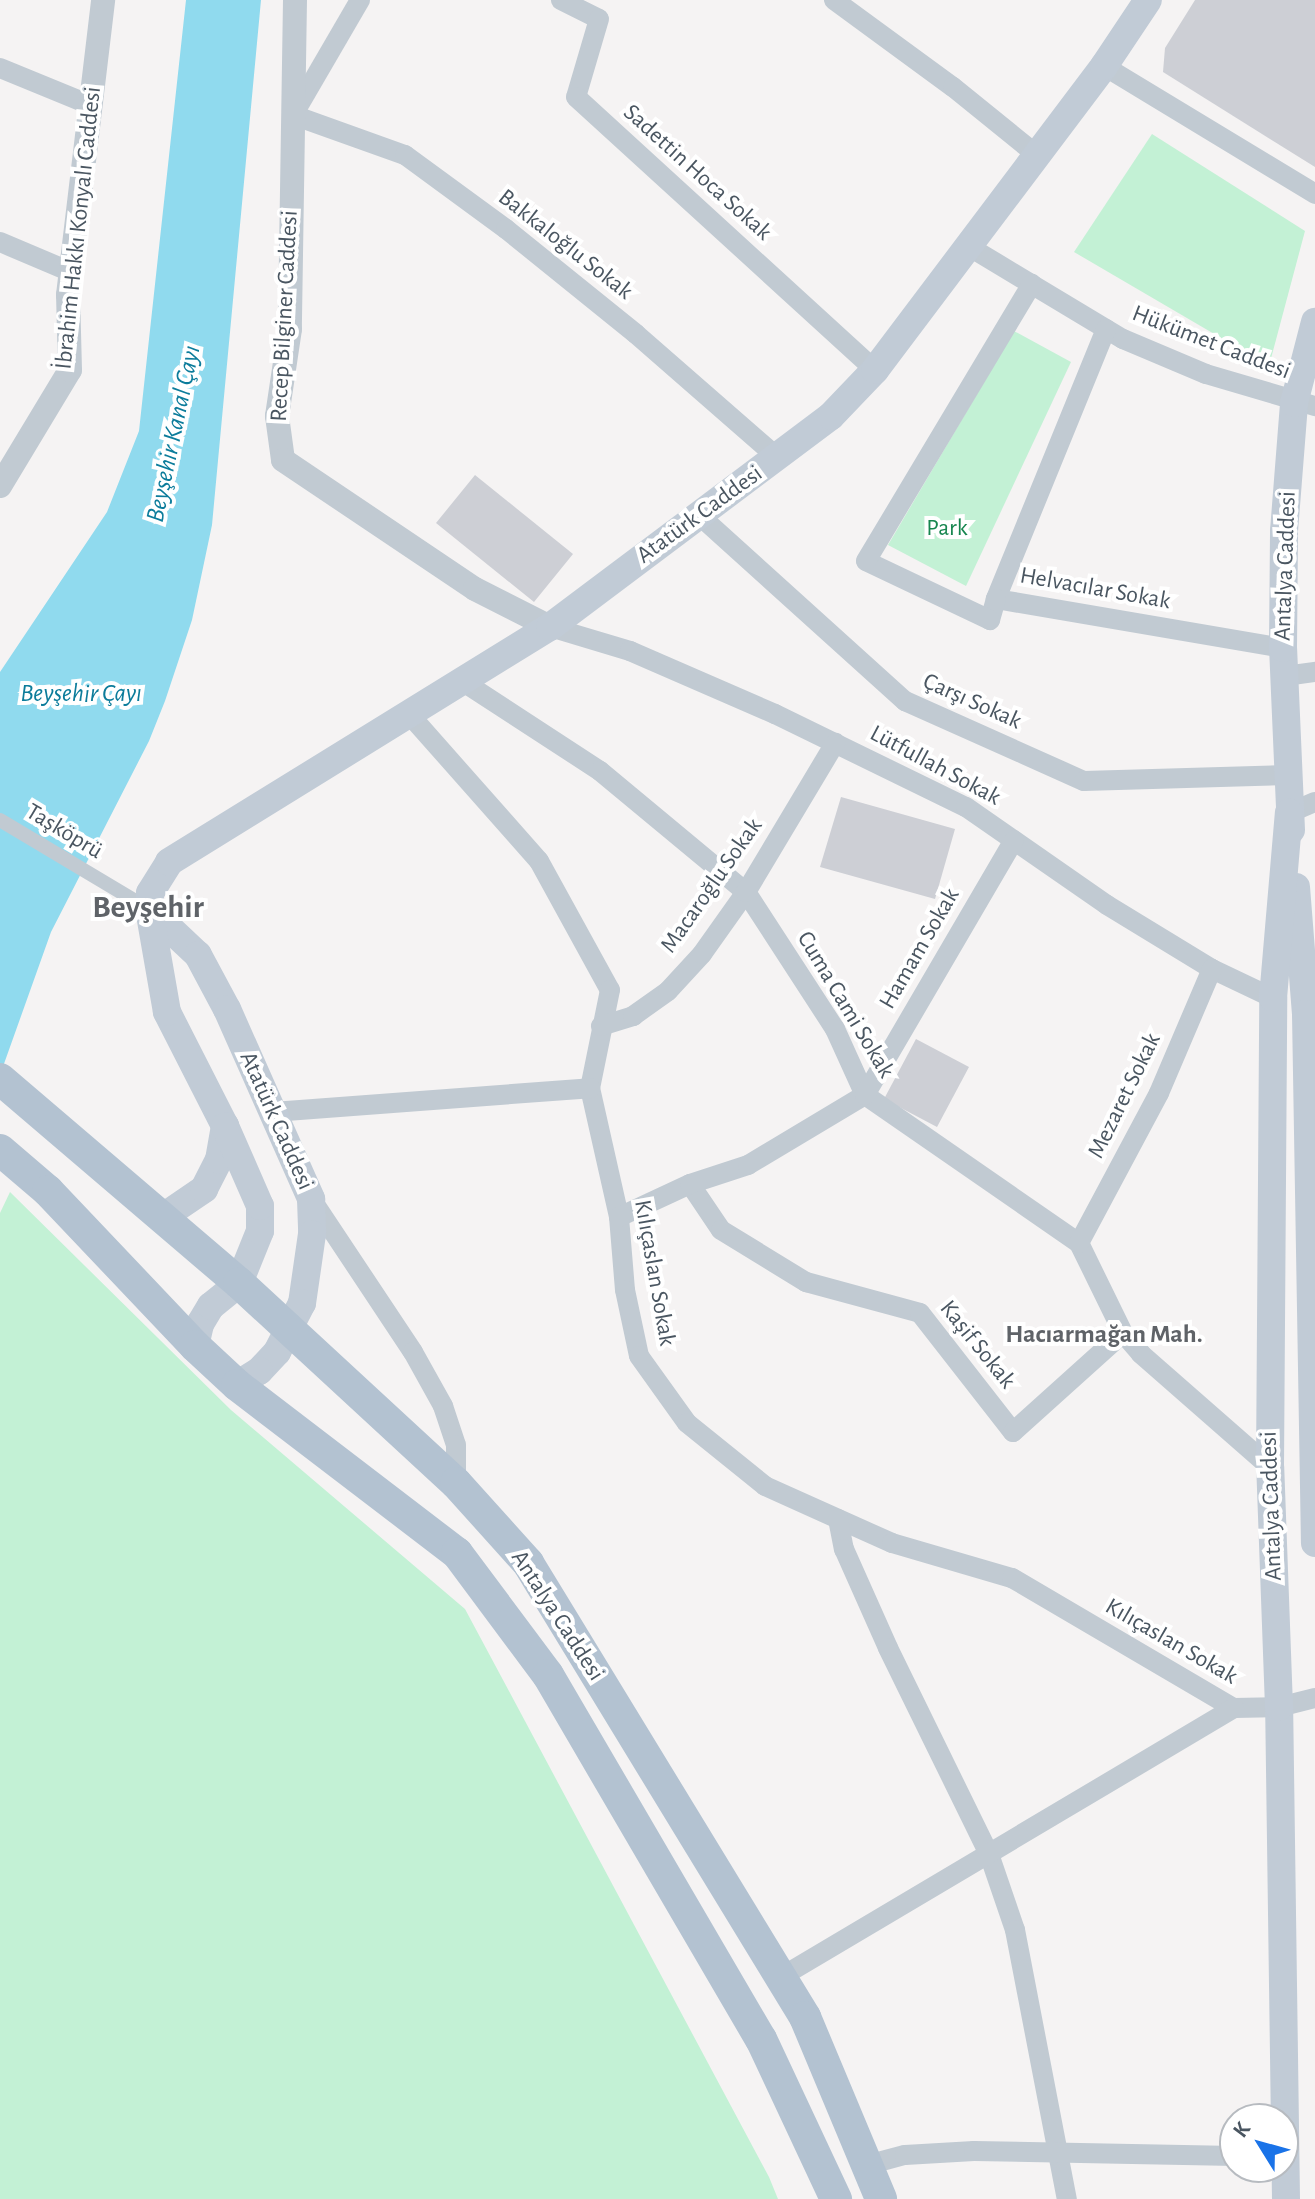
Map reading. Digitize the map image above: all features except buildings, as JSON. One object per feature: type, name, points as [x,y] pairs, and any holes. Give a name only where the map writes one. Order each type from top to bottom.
[{"type":"main road","name":"Atatürk Caddesi","points":[[163,1217],[204,1189],[219,1160],[225,1126],[167,1012],[149,909],[150,893],[169,862],[550,627],[831,416],[875,370],[1104,66],[1148,0]]},
{"type":"main road","name":"Antalya Caddesi","points":[[1315,322],[1284,531],[1283,648],[1288,775],[1302,808],[1310,1016],[1315,1543]]},
{"type":"main road","name":"Antalya Caddesi","points":[[1283,2103],[1279,1707],[1270,1467],[1273,998],[1302,808]]},
{"type":"main road","name":"Atatürk Caddesi","points":[[149,909],[198,955],[311,1199],[309,1271],[302,1303],[291,1330],[269,1362],[237,1385]]},
{"type":"main road","points":[[1273,998],[1310,1016]]},
{"type":"main road","name":"Antalya Caddesi","points":[[0,1079],[83,1147],[291,1330],[456,1483],[528,1563],[805,2017],[881,2199]]},
{"type":"main road","points":[[195,1346],[200,1324],[211,1306],[239,1283],[260,1231],[260,1206],[225,1126]]},
{"type":"main road","name":"Antalya Caddesi","points":[[0,1150],[48,1191],[195,1346],[237,1385],[457,1553],[548,1675],[761,2039],[836,2199]]},
{"type":"street","name":"İbrahim Hakkı Konyalı Caddesi","points":[[0,486],[70,370],[71,272],[103,0]]},
{"type":"street","name":"Recep Bilginer Caddesi","points":[[295,0],[290,329],[277,416],[283,460],[475,589],[550,627]]},
{"type":"street","points":[[293,115],[360,0]]},
{"type":"street","name":"Sadettin Hoca Sokak","points":[[561,0],[599,19],[576,97],[875,370]]},
{"type":"street","points":[[834,0],[953,87],[1037,155]]},
{"type":"street","points":[[1104,66],[1315,194]]},
{"type":"street","points":[[0,68],[90,105]]},
{"type":"street","name":"Bakkaloğlu Sokak","points":[[293,115],[405,155],[506,229],[601,306],[778,458]]},
{"type":"street","points":[[0,242],[71,272]]},
{"type":"street","name":"Hükümet Caddesi","points":[[968,246],[1106,329],[1206,374],[1305,405]]},
{"type":"street","points":[[996,599],[990,620],[866,561],[1032,284]]},
{"type":"street","name":"Helvacılar Sokak","points":[[1106,329],[996,599],[1283,648]]},
{"type":"street","name":"Çarşı Sokak","points":[[699,515],[905,701],[1084,781],[1288,775]]},
{"type":"street","name":"Lütfullah Sokak","points":[[550,627],[630,651],[835,743],[966,807],[1107,905],[1212,969],[1273,998]]},
{"type":"street","points":[[1285,676],[1315,672]]},
{"type":"street","name":"Cuma Cami Sokak","points":[[462,681],[600,771],[746,892],[835,1029],[865,1095],[1079,1243],[1123,1333],[1141,1354],[1270,1467]]},
{"type":"street","name":"Kılıçaslan Sokak","points":[[409,714],[539,861],[610,990],[590,1088],[619,1217],[625,1290],[639,1356],[687,1423],[765,1486],[892,1543],[1012,1578],[1234,1708],[1279,1707],[1315,1698]]},
{"type":"street","name":"Macaroğlu Sokak","points":[[601,1026],[633,1016],[668,991],[702,954],[746,892],[835,743]]},
{"type":"street","name":"Taşköprü","points":[[0,820],[149,909]]},
{"type":"street","name":"Hamam Sokak","points":[[619,1217],[690,1184],[748,1165],[865,1095],[1014,840]]},
{"type":"street","name":"Mezaret Sokak","points":[[1079,1243],[1159,1093],[1212,969]]},
{"type":"street","points":[[273,1112],[590,1088]]},
{"type":"street","name":"Kaşif Sokak","points":[[690,1184],[721,1230],[806,1282],[920,1313],[1013,1432],[1123,1333]]},
{"type":"street","points":[[311,1199],[413,1352],[443,1406],[456,1445],[456,1483]]},
{"type":"street","points":[[838,1519],[844,1549],[888,1648],[989,1854],[1015,1930],[1067,2199]]},
{"type":"street","points":[[781,1977],[1234,1708]]},
{"type":"street","points":[[867,2165],[905,2155],[939,2152],[1219,2156]]},
{"type":"green space","points":[[1152,134],[1305,231],[1269,366],[1074,252]]},
{"type":"green space","name":"Park","points":[[1014,331],[1071,362],[966,586],[888,545]]},
{"type":"green space","points":[[10,1192],[231,1410],[465,1609],[778,2199],[0,2199],[0,1213]]},
{"type":"water","name":"Beyşehir Çayı","points":[[186,0],[261,0],[212,525],[192,620],[165,701],[149,741],[51,932],[0,1075],[0,672],[107,512],[139,431]]},
{"type":"district","name":"Beyşehir","points":[[148,907]]},
{"type":"district","name":"Hacıarmağan Mah.","points":[[1104,1335]]},
{"type":"water label","name":"Beyşehir Kanal Çayı","points":[[174,434]]}]
